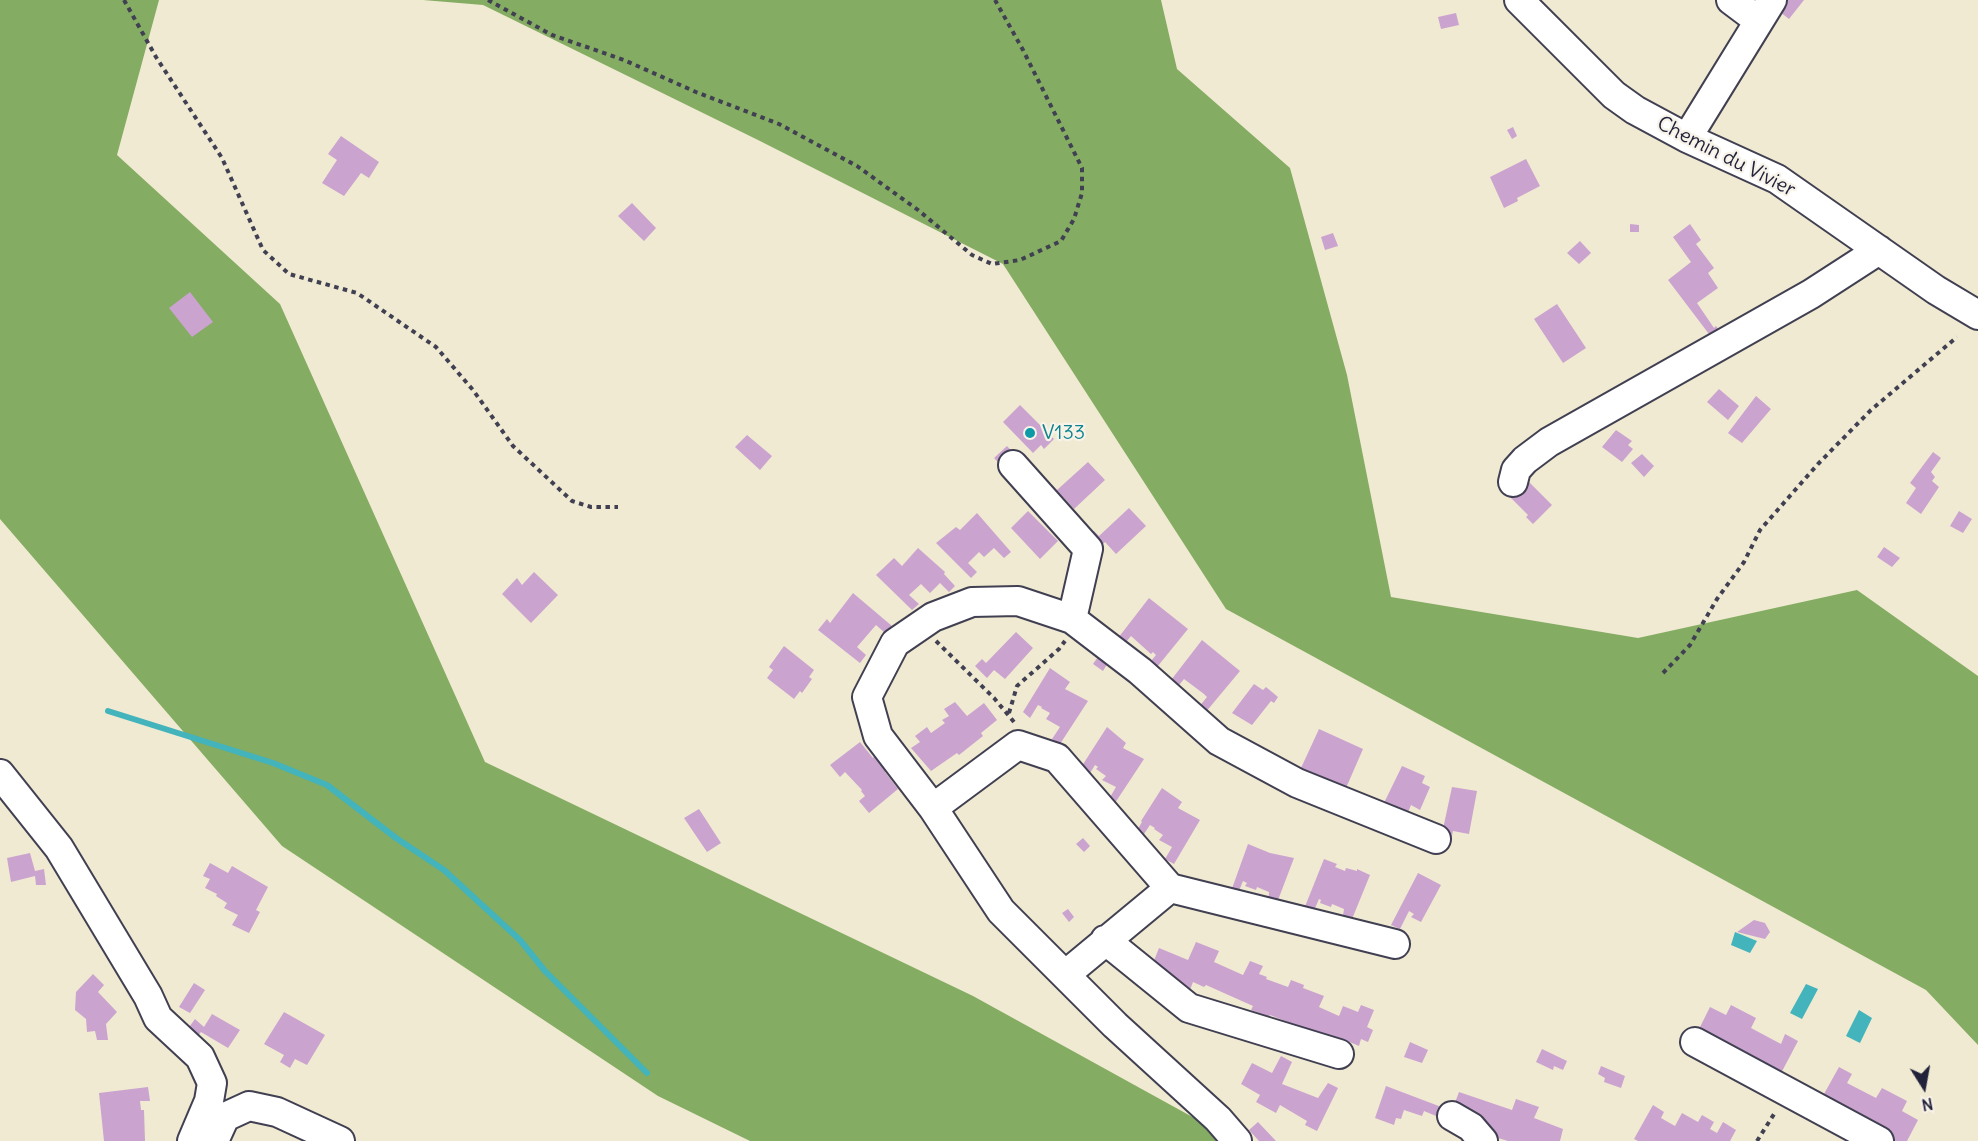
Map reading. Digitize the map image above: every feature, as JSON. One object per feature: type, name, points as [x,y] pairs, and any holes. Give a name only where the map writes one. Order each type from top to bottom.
[{"type":"street","name":"Chemin du Vivier","points":[[1519,0],[1614,95],[1635,111],[1687,138],[1777,179],[1936,290],[1978,315]]},
{"type":"street","points":[[1687,138],[1766,10],[1731,0]]},
{"type":"street","points":[[1513,482],[1516,470],[1525,460],[1549,442],[1811,294],[1880,250]]},
{"type":"street","points":[[1013,465],[1088,549],[1072,619]]},
{"type":"street","points":[[1237,1141],[1218,1119],[1115,1024],[1001,910],[933,808],[878,736],[867,697],[895,644],[933,618],[972,602],[1018,601],[1072,619],[1140,671],[1219,741],[1298,783],[1436,840]]},
{"type":"street","points":[[933,808],[1017,728],[1057,758],[1170,888],[1395,944]]},
{"type":"street","points":[[0,774],[59,848],[148,996],[158,1018],[200,1057],[212,1083],[209,1101],[192,1141]]},
{"type":"street","points":[[1065,975],[1170,888]]},
{"type":"street","points":[[1106,940],[1189,1008],[1339,1054]]},
{"type":"street","points":[[1695,1042],[1879,1141]]},
{"type":"street","points":[[214,1141],[225,1117],[249,1106],[277,1112],[340,1141]]},
{"type":"street","points":[[1452,1116],[1471,1127],[1483,1141]]},
{"type":"path","points":[[124,0],[156,57],[222,158],[263,250],[289,274],[357,292],[436,347],[473,390],[513,446],[572,501],[591,507],[618,507]]},
{"type":"path","points":[[488,0],[552,35],[624,60],[696,92],[779,124],[857,166],[918,210],[972,255],[992,264],[1020,260],[1061,241],[1074,219],[1082,193],[1082,168],[1023,50],[995,0]]},
{"type":"path","points":[[1663,673],[1690,645],[1744,562],[1760,530],[1818,464],[1871,410],[1957,337]]},
{"type":"path","points":[[1017,728],[1017,686],[1059,649],[1069,636],[1072,619]]},
{"type":"path","points":[[921,625],[1017,728]]},
{"type":"path","points":[[1757,1141],[1779,1106],[1785,1091]]},
{"type":"green space","points":[[0,0],[159,0],[117,155],[280,304],[485,762],[973,996],[1236,1141],[750,1141],[658,1096],[282,846],[0,519]]},
{"type":"green space","points":[[423,0],[1161,0],[1177,69],[1290,168],[1347,375],[1391,597],[1638,638],[1857,590],[1978,676],[1978,1045],[1926,990],[1226,609],[1003,264],[483,5]]},
{"type":"water","points":[[1735,932],[1757,941],[1750,953],[1731,945]]},
{"type":"water","points":[[1806,984],[1818,989],[1802,1019],[1790,1013]]},
{"type":"water","points":[[1859,1010],[1872,1018],[1860,1043],[1846,1036]]},
{"type":"building","points":[[1784,0],[1804,0],[1789,19],[1776,9]]},
{"type":"building","points":[[1456,13],[1459,25],[1441,29],[1438,17]]},
{"type":"building","points":[[1513,127],[1517,136],[1512,139],[1507,130]]},
{"type":"building","points":[[341,136],[379,162],[369,178],[361,173],[344,196],[322,183],[337,160],[328,154]]},
{"type":"building","points":[[1526,159],[1540,186],[1504,208],[1490,177]]},
{"type":"building","points":[[632,203],[656,228],[644,241],[618,216]]},
{"type":"building","points":[[1630,224],[1639,225],[1639,232],[1630,232]]},
{"type":"building","points":[[1690,224],[1701,240],[1696,244],[1714,268],[1708,273],[1718,288],[1697,303],[1714,328],[1716,326],[1724,337],[1715,342],[1668,280],[1691,262],[1673,237]]},
{"type":"building","points":[[1333,233],[1338,246],[1325,250],[1321,237]]},
{"type":"building","points":[[1580,241],[1591,253],[1579,264],[1567,253]]},
{"type":"building","points":[[190,292],[213,322],[192,337],[169,308]]},
{"type":"building","points":[[1557,304],[1586,348],[1563,363],[1534,319]]},
{"type":"building","points":[[1719,389],[1739,406],[1728,420],[1707,402]]},
{"type":"building","points":[[1756,396],[1771,409],[1742,443],[1728,433]]},
{"type":"building","name":"V133","points":[[1020,405],[1054,439],[1044,449],[1041,445],[1033,453],[1003,422]]},
{"type":"building","points":[[1616,430],[1632,441],[1628,445],[1633,449],[1622,462],[1602,447]]},
{"type":"building","points":[[747,435],[772,456],[760,470],[735,447]]},
{"type":"building","points":[[1007,446],[1019,459],[1007,471],[994,458]]},
{"type":"building","points":[[1933,452],[1941,458],[1931,472],[1935,477],[1932,481],[1939,487],[1921,514],[1906,503],[1916,488],[1910,483]]},
{"type":"building","points":[[1642,454],[1654,466],[1644,477],[1631,463]]},
{"type":"building","points":[[1088,462],[1105,480],[1074,509],[1063,497],[1058,503],[1046,491],[1052,485],[1057,490]]},
{"type":"building","points":[[1528,481],[1552,505],[1533,524],[1526,517],[1528,515],[1511,498]]},
{"type":"building","points":[[1129,508],[1146,526],[1116,554],[1105,542],[1099,548],[1088,537],[1094,531],[1099,536]]},
{"type":"building","points":[[1028,511],[1058,541],[1040,559],[1011,528]]},
{"type":"building","points":[[1959,511],[1972,519],[1963,533],[1950,526]]},
{"type":"building","points":[[977,513],[1011,552],[1004,558],[994,548],[984,557],[979,552],[968,563],[977,572],[971,578],[936,543],[956,527],[960,530]]},
{"type":"building","points":[[1884,547],[1900,558],[1892,567],[1877,557]]},
{"type":"building","points":[[918,548],[945,572],[944,574],[955,586],[949,592],[940,583],[930,593],[921,584],[909,595],[919,604],[912,610],[876,575],[894,558],[902,566]]},
{"type":"building","points":[[534,572],[558,595],[531,623],[502,594],[517,578],[522,585]]},
{"type":"building","points":[[853,593],[892,626],[885,633],[876,625],[857,647],[866,655],[860,663],[818,630],[827,619],[830,623]]},
{"type":"building","points":[[1149,598],[1188,629],[1153,672],[1146,667],[1156,655],[1153,652],[1151,654],[1131,636],[1122,647],[1115,642]]},
{"type":"building","points":[[1016,632],[1033,648],[1005,679],[994,670],[987,678],[975,666],[982,659],[986,663]]},
{"type":"building","points":[[1202,640],[1240,671],[1205,713],[1198,708],[1207,697],[1204,694],[1184,679],[1175,690],[1168,684]]},
{"type":"building","points":[[784,646],[814,670],[809,677],[812,679],[802,693],[800,691],[794,699],[767,678],[773,670],[769,667]]},
{"type":"building","points":[[1100,654],[1109,661],[1103,671],[1093,664]]},
{"type":"building","points":[[1050,668],[1070,682],[1065,689],[1088,701],[1060,744],[1052,739],[1060,727],[1046,719],[1050,713],[1038,705],[1030,718],[1023,712]]},
{"type":"building","points":[[1254,684],[1263,690],[1266,687],[1278,697],[1274,703],[1271,701],[1252,725],[1232,713]]},
{"type":"building","points":[[955,702],[967,716],[984,703],[997,720],[981,733],[983,736],[959,755],[957,753],[931,771],[911,748],[920,742],[915,736],[927,727],[931,733],[945,723],[942,720],[949,716],[944,709]]},
{"type":"building","points":[[1107,727],[1126,743],[1123,748],[1144,759],[1115,803],[1109,799],[1116,787],[1102,780],[1106,776],[1096,769],[1098,767],[1095,765],[1087,778],[1078,772]]},
{"type":"building","points":[[1319,729],[1363,749],[1346,788],[1309,772],[1306,779],[1294,765],[1301,768]]},
{"type":"building","points":[[860,742],[873,758],[875,755],[889,770],[885,772],[898,789],[869,813],[859,801],[865,796],[862,790],[845,772],[840,777],[830,765]]},
{"type":"building","points":[[1402,766],[1425,776],[1422,783],[1430,787],[1420,810],[1411,805],[1407,815],[1383,805]]},
{"type":"building","points":[[1452,787],[1477,791],[1469,834],[1453,831],[1451,840],[1435,837],[1443,829]]},
{"type":"building","points":[[1162,788],[1182,802],[1178,808],[1200,820],[1174,864],[1165,859],[1172,847],[1159,840],[1163,835],[1155,828],[1150,825],[1142,837],[1136,832]]},
{"type":"building","points":[[699,809],[721,843],[707,852],[684,818]]},
{"type":"building","points":[[1083,838],[1090,846],[1084,852],[1076,844]]},
{"type":"building","points":[[1248,844],[1270,853],[1294,858],[1275,908],[1268,906],[1269,892],[1257,887],[1256,890],[1245,886],[1247,883],[1243,881],[1237,896],[1230,894]]},
{"type":"building","points":[[30,853],[35,871],[44,869],[46,885],[36,885],[35,876],[11,882],[7,858]]},
{"type":"building","points":[[1324,859],[1337,864],[1335,867],[1345,871],[1346,868],[1357,871],[1357,869],[1370,875],[1350,924],[1342,922],[1344,909],[1332,904],[1331,907],[1320,903],[1319,899],[1313,913],[1304,909]]},
{"type":"building","points":[[210,863],[228,873],[232,866],[268,887],[256,910],[260,912],[249,933],[232,925],[238,915],[224,908],[227,903],[216,896],[217,894],[205,888],[210,879],[203,876]]},
{"type":"building","points":[[1418,873],[1441,885],[1421,922],[1411,917],[1414,914],[1409,911],[1400,929],[1391,925]]},
{"type":"building","points":[[1068,909],[1074,917],[1069,922],[1062,913]]},
{"type":"building","points":[[1754,920],[1765,923],[1770,932],[1765,939],[1737,932]]},
{"type":"building","points":[[1196,942],[1219,951],[1214,962],[1243,975],[1250,961],[1263,966],[1259,974],[1267,977],[1266,979],[1288,987],[1291,980],[1304,985],[1303,988],[1324,996],[1319,1007],[1339,1016],[1343,1006],[1358,1012],[1361,1005],[1374,1010],[1367,1027],[1373,1030],[1368,1042],[1361,1039],[1359,1046],[1340,1038],[1338,1042],[1270,1015],[1269,1017],[1251,1010],[1253,1006],[1206,985],[1204,987],[1193,982],[1190,990],[1151,968],[1159,948],[1188,960]]},
{"type":"building","points":[[93,974],[104,985],[98,992],[117,1012],[106,1024],[108,1040],[97,1040],[95,1031],[87,1032],[86,1019],[75,1010],[76,992]]},
{"type":"building","points":[[194,983],[205,990],[190,1013],[179,1007]]},
{"type":"building","points":[[1731,1005],[1756,1018],[1751,1028],[1781,1044],[1785,1034],[1798,1041],[1779,1077],[1696,1035],[1710,1007],[1726,1015]]},
{"type":"building","points":[[284,1012],[325,1035],[307,1065],[295,1059],[290,1068],[280,1062],[284,1055],[264,1044]]},
{"type":"building","points":[[212,1014],[240,1030],[228,1048],[201,1032],[197,1037],[187,1030],[195,1019],[204,1027]]},
{"type":"building","points":[[1410,1042],[1428,1050],[1422,1063],[1404,1057]]},
{"type":"building","points":[[1542,1049],[1567,1061],[1563,1070],[1554,1066],[1553,1070],[1536,1062]]},
{"type":"building","points":[[1281,1056],[1292,1062],[1282,1084],[1318,1098],[1328,1083],[1338,1088],[1317,1131],[1305,1125],[1307,1121],[1280,1105],[1276,1113],[1256,1102],[1260,1095],[1241,1084],[1252,1063],[1272,1073]]},
{"type":"building","points":[[1601,1066],[1625,1076],[1621,1088],[1604,1082],[1605,1078],[1598,1074]]},
{"type":"building","points":[[1839,1067],[1852,1074],[1847,1083],[1876,1098],[1882,1088],[1907,1101],[1902,1111],[1918,1120],[1907,1141],[1892,1141],[1819,1103]]},
{"type":"building","points":[[1386,1086],[1444,1108],[1441,1118],[1424,1111],[1422,1116],[1404,1110],[1401,1119],[1396,1118],[1394,1125],[1375,1118]]},
{"type":"building","points":[[148,1087],[150,1101],[140,1101],[141,1110],[144,1110],[145,1141],[104,1141],[99,1093]]},
{"type":"building","points":[[1459,1092],[1512,1110],[1516,1099],[1539,1107],[1534,1118],[1563,1129],[1560,1141],[1508,1141],[1488,1135],[1485,1120],[1453,1108]]},
{"type":"building","points":[[1653,1105],[1664,1112],[1661,1118],[1675,1126],[1682,1113],[1698,1122],[1702,1115],[1714,1122],[1710,1129],[1717,1133],[1723,1122],[1736,1130],[1730,1141],[1638,1141],[1634,1139]]},
{"type":"building","points":[[1258,1122],[1276,1141],[1259,1141],[1249,1130]]},
{"type":"waterway","points":[[108,711],[273,763],[327,785],[396,838],[444,870],[520,940],[545,971],[647,1073]]},
{"type":"place","name":"V133","points":[[1030,433]]}]
